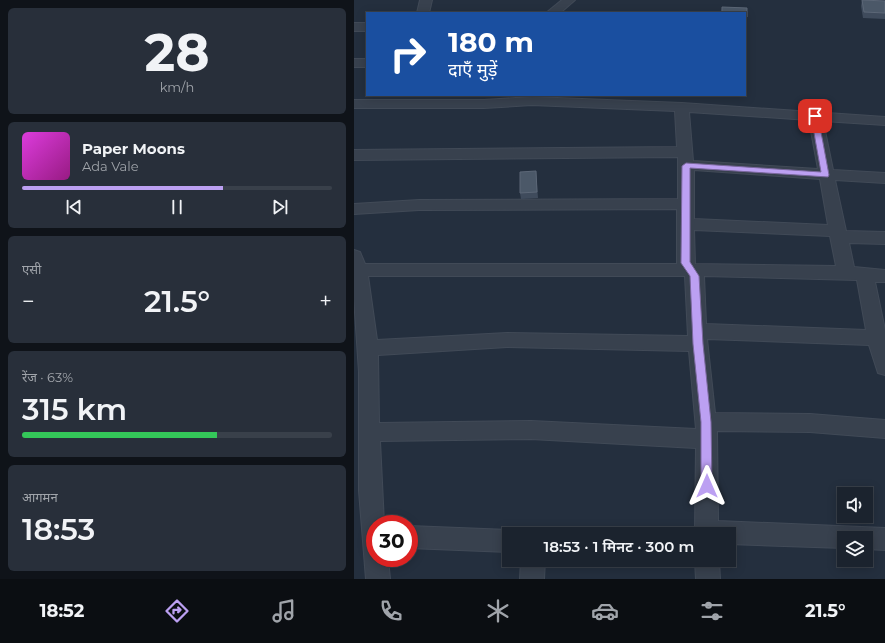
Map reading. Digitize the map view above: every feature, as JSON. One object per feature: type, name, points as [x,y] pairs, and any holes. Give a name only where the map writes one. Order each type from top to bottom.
[{"type":"street","points":[[423,12],[426,0]]},
{"type":"street","points":[[553,12],[563,1]]},
{"type":"street","points":[[354,27],[366,27]]},
{"type":"street","points":[[354,64],[366,63]]},
{"type":"street","points":[[354,104],[402,99],[511,99],[682,107],[885,121]]},
{"type":"street","points":[[682,107],[686,204],[685,263],[695,276],[698,338],[707,431],[707,527]]},
{"type":"street","points":[[815,116],[825,175],[846,273]]},
{"type":"street","points":[[354,155],[685,159],[825,175],[885,178]]},
{"type":"street","points":[[354,209],[419,205],[501,206],[686,204]]},
{"type":"street","points":[[686,224],[885,238]]},
{"type":"street","points":[[373,515],[369,432],[368,348],[364,303],[356,263],[508,270],[690,270],[846,273],[885,276]]},
{"type":"street","points":[[865,274],[877,338],[885,367]]},
{"type":"street","points":[[368,348],[507,340],[877,338]]},
{"type":"street","points":[[369,432],[531,430],[707,431],[810,424],[885,429]]},
{"type":"street","points":[[736,534],[885,539]]},
{"type":"street","points":[[418,537],[502,541]]},
{"type":"street","points":[[377,567],[378,579]]},
{"type":"street","points":[[532,579],[533,567]]},
{"type":"street","points":[[707,567],[708,579]]},
{"type":"building","points":[[862,0],[885,1],[885,13],[864,12]]},
{"type":"building","points":[[722,7],[747,8],[747,17],[746,12],[722,12]]},
{"type":"building","points":[[536,171],[537,192],[520,193],[520,172]]},
{"type":"route","points":[[707,486],[707,439],[698,344],[695,276],[685,263],[686,166],[825,175],[815,116]]}]
